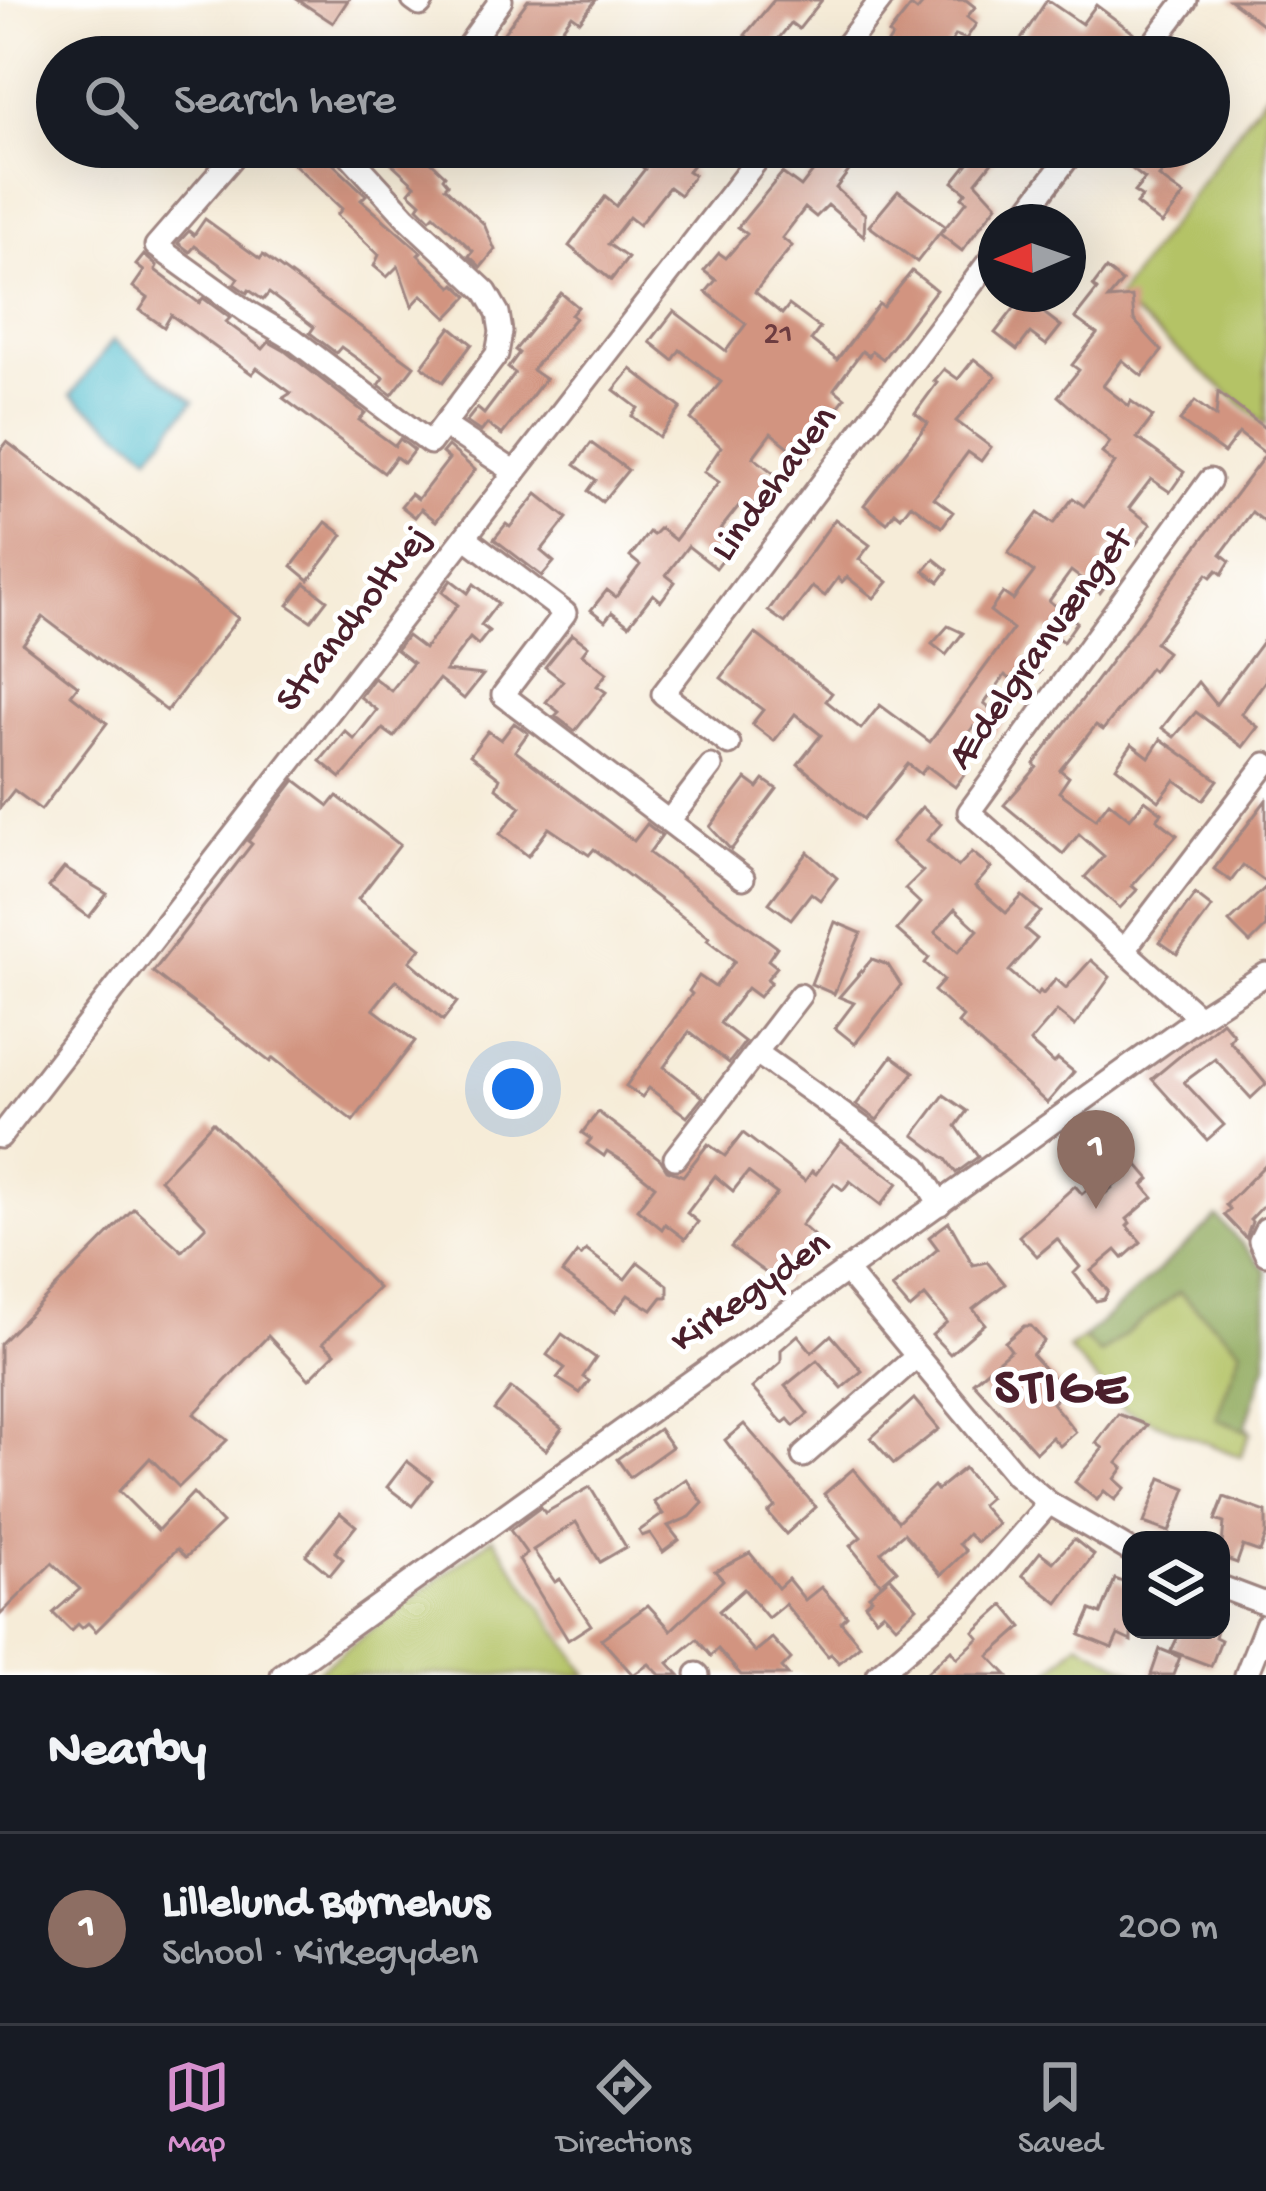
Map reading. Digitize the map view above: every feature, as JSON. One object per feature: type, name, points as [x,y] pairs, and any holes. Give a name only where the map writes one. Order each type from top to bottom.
[{"type":"street","points":[[413,0],[420,5],[423,0]]},
{"type":"street","points":[[475,36],[501,0]]},
{"type":"street","points":[[853,36],[881,0]]},
{"type":"street","points":[[1159,36],[1186,0]]},
{"type":"street","points":[[224,168],[156,246],[293,339],[430,442],[497,354],[498,313],[486,292],[361,168]]},
{"type":"street","name":"Strandholtvej","points":[[0,1137],[751,168]]},
{"type":"street","points":[[1033,204],[1060,168]]},
{"type":"street","name":"Lindehaven","points":[[729,744],[663,694],[978,277]]},
{"type":"street","points":[[445,426],[515,472]]},
{"type":"street","name":"Ædelgranvænget","points":[[1199,1017],[969,812],[1210,481]]},
{"type":"street","points":[[465,537],[565,613],[503,695],[743,878]]},
{"type":"street","points":[[1124,950],[1266,764]]},
{"type":"street","points":[[669,820],[711,766]]},
{"type":"street","name":"Kirkegyden","points":[[282,1675],[1199,1017],[1266,974]]},
{"type":"street","points":[[676,1157],[800,995]]},
{"type":"street","points":[[757,1053],[917,1168],[940,1204]]},
{"type":"street","points":[[1266,1229],[1260,1241],[1266,1254]]},
{"type":"street","points":[[846,1271],[1016,1475],[1049,1503],[1122,1546]]},
{"type":"street","points":[[803,1456],[917,1356]]},
{"type":"street","points":[[878,1675],[964,1600],[1049,1503]]},
{"type":"street","points":[[1230,1590],[1266,1604]]},
{"type":"street","points":[[1246,1675],[1266,1625]]},
{"type":"green space","points":[[1266,92],[1266,425],[1116,299],[1211,168],[1230,168],[1230,142]]},
{"type":"green space","points":[[1217,1217],[1266,1270],[1266,1364],[1246,1425],[1250,1432],[1216,1419],[1241,1349],[1179,1292],[1100,1354],[1084,1338]]},
{"type":"green space","points":[[1178,1292],[1241,1349],[1217,1419],[1250,1432],[1241,1457],[1124,1410],[1068,1349],[1084,1338],[1100,1354]]},
{"type":"green space","points":[[493,1537],[588,1675],[312,1675]]},
{"type":"green space","points":[[1079,1642],[1139,1675],[1046,1675]]},
{"type":"water","points":[[113,340],[194,401],[150,455],[71,395]]},
{"type":"building","points":[[298,0],[348,0],[333,23]]},
{"type":"building","points":[[528,0],[596,0],[580,21],[572,15],[556,36],[501,36]]},
{"type":"building","points":[[774,0],[822,0],[799,29],[791,23],[781,36],[745,35]]},
{"type":"building","points":[[926,0],[966,0],[975,7],[967,17],[976,24],[968,36],[889,34],[911,6],[917,11]]},
{"type":"building","points":[[1047,0],[1082,24],[1096,5],[1138,36],[1023,36]]},
{"type":"building","points":[[1230,0],[1266,0],[1266,27]]},
{"type":"building","points":[[298,168],[337,168],[366,195],[361,200],[421,252],[418,255],[452,287],[455,284],[468,296],[447,318],[422,295],[412,306],[398,266],[387,277],[374,266],[379,255],[337,215],[342,209]]},
{"type":"building","points":[[397,168],[438,168],[445,175],[445,187],[484,224],[495,250],[481,267],[469,256],[473,251],[434,215],[430,219],[418,207],[421,203],[409,192],[415,185]]},
{"type":"building","points":[[690,168],[694,175],[680,195],[669,187],[639,225],[629,217],[608,244],[628,258],[611,280],[569,246],[605,197],[616,206],[645,169]]},
{"type":"building","points":[[816,168],[851,168],[836,188],[865,214],[864,236],[828,205],[816,217],[805,208],[782,238],[792,246],[755,292],[782,314],[789,305],[820,328],[811,340],[837,360],[879,304],[883,307],[912,271],[936,290],[883,359],[862,351],[834,389],[845,398],[806,460],[771,433],[753,457],[776,475],[750,509],[741,503],[716,535],[732,547],[716,568],[688,546],[666,575],[675,582],[661,601],[653,594],[629,625],[612,612],[605,621],[591,610],[607,590],[616,597],[640,565],[630,557],[649,532],[653,535],[660,528],[675,540],[719,482],[704,472],[721,447],[691,419],[721,382],[680,350],[673,360],[650,342],[674,311],[726,351],[746,324],[706,292],[716,280],[704,271],[719,253],[726,258],[747,234],[738,227],[782,173],[801,187]]},
{"type":"building","points":[[964,168],[987,168],[976,182],[996,204],[978,204],[978,230],[962,251],[940,234],[967,201],[962,197],[966,192],[953,182]]},
{"type":"building","points":[[1131,168],[1166,168],[1159,177],[1184,195],[1162,224],[1136,204],[1142,197],[1134,192],[1145,179]]},
{"type":"building","points":[[898,191],[945,226],[917,262],[869,226]]},
{"type":"building","points":[[205,219],[260,259],[263,255],[414,366],[392,395],[379,385],[384,378],[341,347],[336,353],[310,333],[314,327],[269,293],[263,300],[247,293],[234,284],[238,278],[195,246],[190,252],[178,243],[189,231],[194,235]]},
{"type":"building","points":[[144,255],[157,266],[155,270],[199,303],[203,298],[263,349],[269,342],[285,351],[365,413],[359,420],[395,446],[400,439],[414,450],[404,463],[396,457],[384,473],[283,398],[291,393],[257,368],[252,374],[171,315],[164,327],[140,310],[148,298],[133,287],[144,271],[136,265]]},
{"type":"building","points":[[1106,269],[1122,282],[1108,299],[1132,297],[1134,320],[1162,351],[1142,376],[1122,360],[1103,386],[1153,417],[1137,438],[1184,472],[1170,492],[1151,479],[1129,508],[1151,524],[1136,544],[1122,533],[1100,563],[1114,574],[1100,593],[1071,571],[1049,601],[1077,622],[1063,642],[1045,628],[1023,658],[1041,671],[1027,691],[1005,675],[984,704],[1005,720],[990,740],[973,727],[953,754],[970,767],[955,787],[927,766],[921,774],[908,764],[863,819],[798,764],[821,735],[795,714],[774,741],[752,724],[763,710],[721,678],[755,633],[832,693],[826,701],[861,729],[880,705],[930,742],[1013,629],[990,611],[1003,593],[1013,600],[1034,572],[1008,553],[1038,513],[1053,524],[1073,498],[1084,506],[1115,463],[1102,453],[1110,442],[1058,396],[1079,370],[1072,365],[1097,334],[1075,318],[1086,312],[1097,290],[1093,286]]},
{"type":"building","points":[[561,293],[578,307],[571,315],[575,318],[532,370],[545,379],[502,435],[487,424],[481,432],[466,422],[477,408],[484,414],[515,373],[508,368],[519,353],[515,350]]},
{"type":"building","points":[[1011,312],[1043,312],[1061,326],[1046,345],[1030,333],[1017,350],[995,333]]},
{"type":"building","points":[[451,327],[472,344],[443,382],[422,366]]},
{"type":"building","points":[[974,359],[996,376],[956,421],[991,447],[981,461],[968,452],[934,498],[953,512],[942,527],[911,504],[901,517],[895,512],[887,523],[864,505],[928,423],[915,413],[937,383],[934,381],[944,369],[958,379]]},
{"type":"building","points":[[631,369],[681,408],[659,437],[632,416],[638,408],[614,390]]},
{"type":"building","points":[[1218,392],[1266,429],[1266,454],[1239,433],[1224,453],[1180,421],[1195,401],[1216,417]]},
{"type":"building","points":[[7,442],[238,618],[167,711],[43,617],[23,644],[78,686],[71,695],[107,723],[41,810],[14,790],[0,808],[0,451]]},
{"type":"building","points":[[591,443],[628,470],[602,502],[588,491],[596,480],[575,465]]},
{"type":"building","points":[[448,446],[475,470],[436,521],[421,509],[415,517],[401,506],[411,494],[418,499],[449,459],[442,453]]},
{"type":"building","points":[[1266,454],[1266,523],[1252,512],[1221,554],[1230,561],[1222,574],[1217,570],[1211,577],[1207,574],[1155,643],[1167,652],[1153,671],[1150,668],[1103,730],[1096,725],[1060,770],[1069,777],[1059,792],[1096,819],[1109,802],[1130,819],[1145,800],[1162,813],[1157,819],[1177,835],[1132,886],[1137,890],[1120,908],[1085,877],[1104,856],[1079,834],[1063,854],[1004,805],[1037,767],[1034,764]]},
{"type":"building","points":[[537,494],[567,518],[541,551],[554,562],[542,576],[494,539]]},
{"type":"building","points":[[835,519],[870,545],[859,559],[888,582],[874,598],[847,577],[842,582],[838,578],[825,596],[812,587],[785,623],[768,611]]},
{"type":"building","points":[[326,522],[343,535],[309,580],[292,566]]},
{"type":"building","points":[[934,559],[948,570],[939,582],[924,571]]},
{"type":"building","points":[[451,580],[468,593],[474,584],[498,603],[481,625],[489,631],[478,645],[470,638],[445,671],[483,675],[464,699],[439,679],[394,737],[383,729],[341,778],[320,761],[345,731],[354,739],[377,710],[360,697],[374,678],[391,691],[413,663],[396,650],[407,636],[424,649],[458,605],[442,592]]},
{"type":"building","points":[[305,583],[327,600],[311,621],[288,605]]},
{"type":"building","points":[[948,626],[963,633],[946,655],[932,644]]},
{"type":"building","points":[[572,634],[588,646],[582,654],[607,673],[597,686],[606,692],[575,731],[546,702],[563,681],[545,667]]},
{"type":"building","points":[[1266,637],[1266,680],[1241,714],[1258,727],[1243,747],[1196,712],[1174,737],[1162,728],[1198,682],[1216,704]]},
{"type":"building","points":[[514,723],[528,733],[515,751],[634,841],[647,824],[662,835],[649,853],[777,947],[768,960],[777,967],[767,979],[771,982],[759,997],[747,988],[720,1023],[745,1042],[729,1063],[689,1032],[664,1067],[703,1097],[687,1117],[649,1088],[642,1097],[626,1086],[692,994],[689,991],[699,976],[715,987],[735,961],[594,849],[589,855],[549,828],[528,856],[500,834],[521,807],[496,788],[500,778],[470,755],[488,731],[501,740]]},
{"type":"building","points":[[1161,739],[1218,780],[1203,800],[1175,780],[1159,801],[1116,767],[1132,744],[1149,757]]},
{"type":"building","points":[[746,779],[758,788],[764,780],[777,789],[731,850],[710,827]]},
{"type":"building","points":[[295,780],[329,806],[337,796],[400,845],[358,899],[421,948],[410,961],[457,1002],[443,1020],[396,980],[373,1009],[415,1041],[353,1121],[153,972]]},
{"type":"building","points":[[1266,800],[1266,882],[1243,865],[1231,881],[1214,869]]},
{"type":"building","points":[[922,807],[941,824],[927,840],[958,867],[972,852],[991,868],[975,886],[1006,913],[1022,896],[1041,912],[1025,929],[1037,939],[1009,971],[1037,995],[1056,979],[1066,988],[1091,960],[1110,977],[1075,1026],[1057,1011],[1030,1042],[1054,1063],[1058,1059],[1074,1072],[1047,1103],[958,1023],[963,1017],[934,991],[944,980],[925,963],[929,958],[897,930],[920,903],[905,889],[923,871],[891,843]],"holes":[[[955,909],[978,930],[958,952],[935,932]]]},
{"type":"building","points":[[808,852],[837,878],[820,900],[811,893],[791,919],[769,903]]},
{"type":"building","points":[[64,868],[107,894],[89,917],[49,887]]},
{"type":"building","points":[[1266,887],[1266,927],[1250,943],[1229,922]]},
{"type":"building","points":[[1195,894],[1212,907],[1177,954],[1160,942]]},
{"type":"building","points":[[835,922],[861,933],[834,994],[811,984]]},
{"type":"building","points":[[872,959],[888,965],[901,985],[855,1044],[835,1028],[854,1003],[839,997]]},
{"type":"building","points":[[1222,1021],[1234,1035],[1229,1040],[1266,1084],[1251,1098],[1215,1059],[1184,1082],[1224,1125],[1207,1140],[1152,1079]]},
{"type":"building","points":[[892,1056],[914,1072],[877,1120],[856,1105]]},
{"type":"building","points":[[944,1095],[967,1111],[956,1126],[978,1157],[956,1173],[946,1159],[914,1135]]},
{"type":"building","points":[[598,1112],[660,1159],[667,1170],[683,1176],[708,1144],[725,1156],[743,1133],[805,1181],[812,1171],[816,1174],[841,1140],[898,1183],[881,1205],[850,1181],[843,1190],[834,1183],[801,1225],[813,1235],[782,1285],[731,1247],[777,1194],[748,1172],[733,1191],[715,1176],[687,1213],[698,1222],[685,1239],[665,1224],[662,1229],[637,1209],[655,1186],[607,1151],[604,1156],[587,1144],[591,1139],[582,1133]]},
{"type":"building","points":[[213,1122],[378,1288],[323,1343],[335,1353],[309,1379],[268,1336],[194,1414],[227,1440],[179,1487],[150,1458],[119,1491],[158,1530],[193,1493],[222,1523],[186,1557],[177,1549],[96,1631],[88,1623],[71,1631],[53,1613],[80,1589],[52,1563],[0,1615],[0,1344],[134,1208],[182,1251],[206,1226],[160,1179]]},
{"type":"building","points":[[1266,1164],[1266,1203],[1250,1220],[1246,1238],[1224,1215],[1230,1209],[1226,1205]]},
{"type":"building","points":[[1138,1165],[1150,1179],[1143,1185],[1153,1197],[1127,1219],[1127,1226],[1141,1242],[1123,1258],[1116,1250],[1091,1271],[1108,1291],[1096,1301],[1074,1273],[1080,1267],[1057,1239],[1037,1256],[1019,1236],[1075,1186],[1082,1194],[1096,1182],[1106,1193]]},
{"type":"building","points":[[949,1222],[973,1265],[987,1262],[1005,1284],[973,1309],[985,1324],[950,1354],[932,1335],[947,1322],[925,1296],[910,1309],[892,1288],[938,1249],[929,1237]]},
{"type":"building","points":[[586,1250],[625,1279],[638,1262],[668,1285],[668,1297],[662,1297],[652,1310],[628,1295],[615,1312],[562,1273],[577,1253],[581,1256]]},
{"type":"building","points":[[1024,1326],[1031,1326],[1044,1341],[1032,1355],[1065,1391],[1052,1403],[1076,1432],[1060,1446],[1052,1437],[1036,1452],[973,1382],[1011,1350],[1005,1342]]},
{"type":"building","points":[[562,1334],[596,1358],[583,1377],[589,1381],[580,1393],[557,1378],[565,1368],[547,1355]]},
{"type":"building","points":[[798,1335],[812,1352],[831,1335],[862,1371],[842,1388],[817,1360],[785,1386],[808,1414],[794,1426],[788,1419],[783,1423],[752,1388],[781,1362],[781,1350]]},
{"type":"building","points":[[511,1388],[562,1428],[546,1450],[494,1410]]},
{"type":"building","points":[[914,1399],[939,1429],[894,1464],[871,1438]]},
{"type":"building","points":[[1118,1414],[1147,1425],[1117,1463],[1123,1468],[1115,1479],[1125,1488],[1115,1500],[1104,1491],[1097,1500],[1075,1482],[1103,1448],[1096,1443]]},
{"type":"building","points":[[744,1424],[816,1507],[786,1534],[768,1513],[775,1507],[725,1440]]},
{"type":"building","points":[[659,1429],[672,1447],[630,1477],[617,1459]]},
{"type":"building","points":[[407,1461],[432,1480],[412,1506],[387,1487]]},
{"type":"building","points":[[964,1468],[989,1498],[981,1505],[998,1524],[977,1542],[968,1534],[959,1544],[966,1551],[941,1575],[904,1533],[881,1552],[897,1570],[881,1584],[850,1546],[861,1537],[824,1494],[853,1469],[898,1521],[934,1486],[937,1490]]},
{"type":"building","points":[[1161,1478],[1186,1488],[1169,1531],[1144,1523]]},
{"type":"building","points":[[686,1479],[703,1503],[690,1517],[668,1526],[679,1540],[663,1552],[650,1533],[642,1536],[639,1531],[663,1514],[654,1502]]},
{"type":"building","points":[[590,1487],[626,1547],[600,1562],[576,1522],[533,1550],[555,1582],[560,1579],[591,1625],[568,1640],[519,1560],[527,1554],[510,1530],[541,1507],[545,1513]]},
{"type":"building","points":[[1224,1497],[1266,1512],[1260,1552],[1243,1546],[1237,1563],[1230,1560],[1230,1531],[1223,1531],[1224,1523],[1215,1520]]},
{"type":"building","points":[[340,1513],[356,1526],[335,1552],[343,1559],[330,1575],[306,1555]]},
{"type":"building","points":[[1074,1539],[1094,1555],[1058,1603],[1022,1575],[1040,1552],[1053,1562]]},
{"type":"building","points":[[750,1553],[778,1588],[788,1579],[805,1600],[821,1587],[847,1616],[841,1622],[860,1645],[839,1663],[785,1604],[768,1618],[744,1589],[719,1611],[755,1652],[772,1638],[791,1659],[782,1668],[788,1675],[741,1675],[718,1649],[711,1656],[697,1639],[668,1663],[679,1675],[660,1675],[649,1664],[633,1675],[601,1639],[648,1605],[671,1630],[723,1580],[715,1571]]},
{"type":"building","points":[[890,1577],[917,1607],[896,1626],[883,1612],[876,1618],[865,1604]]},
{"type":"building","points":[[1115,1579],[1122,1582],[1122,1637],[1118,1635],[1112,1648],[1080,1635],[1091,1610],[1101,1614]]},
{"type":"building","points":[[1004,1605],[1022,1627],[989,1656],[1007,1675],[924,1675],[951,1650],[957,1658],[979,1638],[974,1632]]},
{"type":"building","points":[[1177,1639],[1221,1640],[1211,1666],[1171,1651]]},
{"type":"building","points":[[1160,1649],[1180,1657],[1173,1675],[1151,1675]]},
{"type":"place","name":"Lillelund Børnehus","points":[[1096,1209]]},
{"type":"district","name":"STIGE","points":[[1062,1392]]}]
